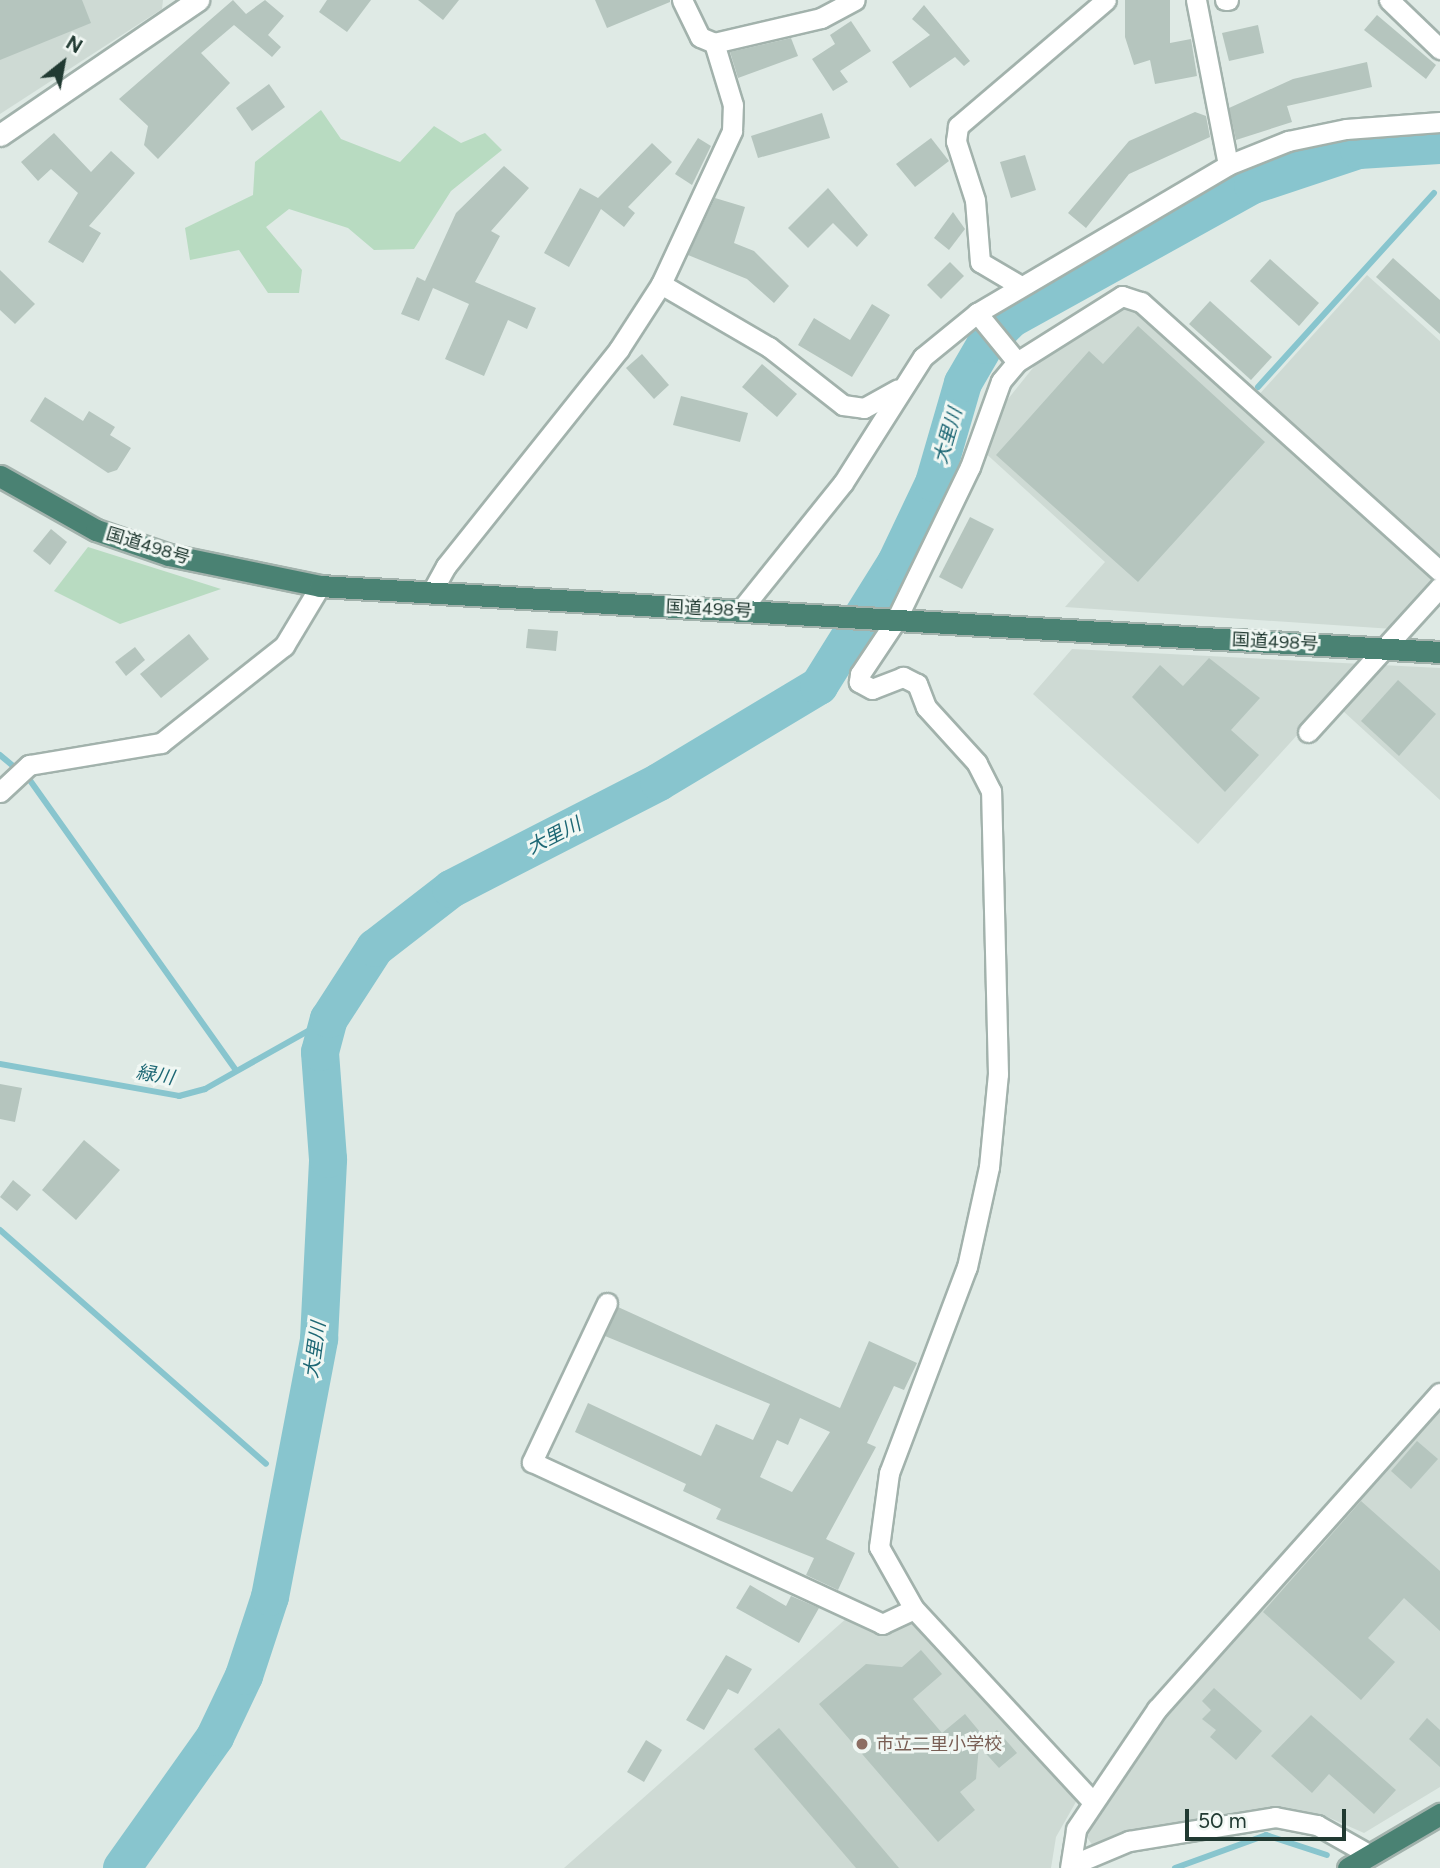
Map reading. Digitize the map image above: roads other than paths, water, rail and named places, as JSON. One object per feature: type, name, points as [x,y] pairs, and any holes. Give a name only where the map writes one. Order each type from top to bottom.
[{"type":"highway","name":"国道498号","points":[[0,476],[96,530],[169,555],[320,586],[1440,652]]},
{"type":"highway","points":[[1348,1868],[1440,1814]]},
{"type":"street","points":[[0,135],[198,0]]},
{"type":"street","points":[[682,0],[700,37],[715,43],[821,18],[855,0]]},
{"type":"street","points":[[1019,285],[980,262],[975,200],[956,141],[958,126],[1106,0]]},
{"type":"street","points":[[1196,0],[1228,165]]},
{"type":"street","points":[[1389,0],[1440,49]]},
{"type":"street","points":[[431,593],[446,566],[619,349],[661,284],[732,131],[733,106],[715,43]]},
{"type":"street","points":[[740,611],[843,483],[897,390],[923,357],[977,313],[1019,285],[1228,165],[1288,141],[1346,129],[1440,122]]},
{"type":"street","points":[[661,284],[769,348],[843,405],[864,408],[897,390]]},
{"type":"street","points":[[1092,1801],[914,1609],[889,1573],[879,1547],[878,1515],[967,1266],[989,1167],[998,1074],[991,792],[977,763],[926,707],[916,684],[903,677],[872,689],[859,682],[896,620],[970,467],[988,402],[1017,362],[1132,295],[1440,571]]},
{"type":"street","points":[[977,313],[1017,362]]},
{"type":"street","points":[[0,792],[14,770],[161,743],[285,646],[320,586]]},
{"type":"street","points":[[1308,732],[1440,587]]},
{"type":"street","points":[[607,1303],[532,1462],[882,1624],[914,1609]]},
{"type":"street","points":[[1370,1856],[1317,1825],[1275,1817],[1129,1841],[1072,1866],[1070,1850],[1076,1829],[1092,1801],[1157,1709],[1440,1393]]},
{"type":"waterway","name":"大里川","points":[[122,1868],[215,1737],[244,1676],[270,1597],[319,1339],[328,1159],[320,1052],[329,1019],[375,948],[451,889],[659,782],[819,686],[896,563],[934,483],[963,383],[985,345],[1011,319],[1253,185],[1359,150],[1440,145]]},
{"type":"waterway","points":[[1258,387],[1434,193]]},
{"type":"waterway","points":[[0,755],[29,779],[235,1069]]},
{"type":"waterway","name":"緑川","points":[[0,1064],[179,1096],[205,1089],[329,1019]]},
{"type":"waterway","points":[[0,1230],[266,1464]]},
{"type":"waterway","points":[[1175,1868],[1266,1835],[1327,1855]]},
{"type":"place","name":"市立二里小学校","points":[[862,1744]]}]
